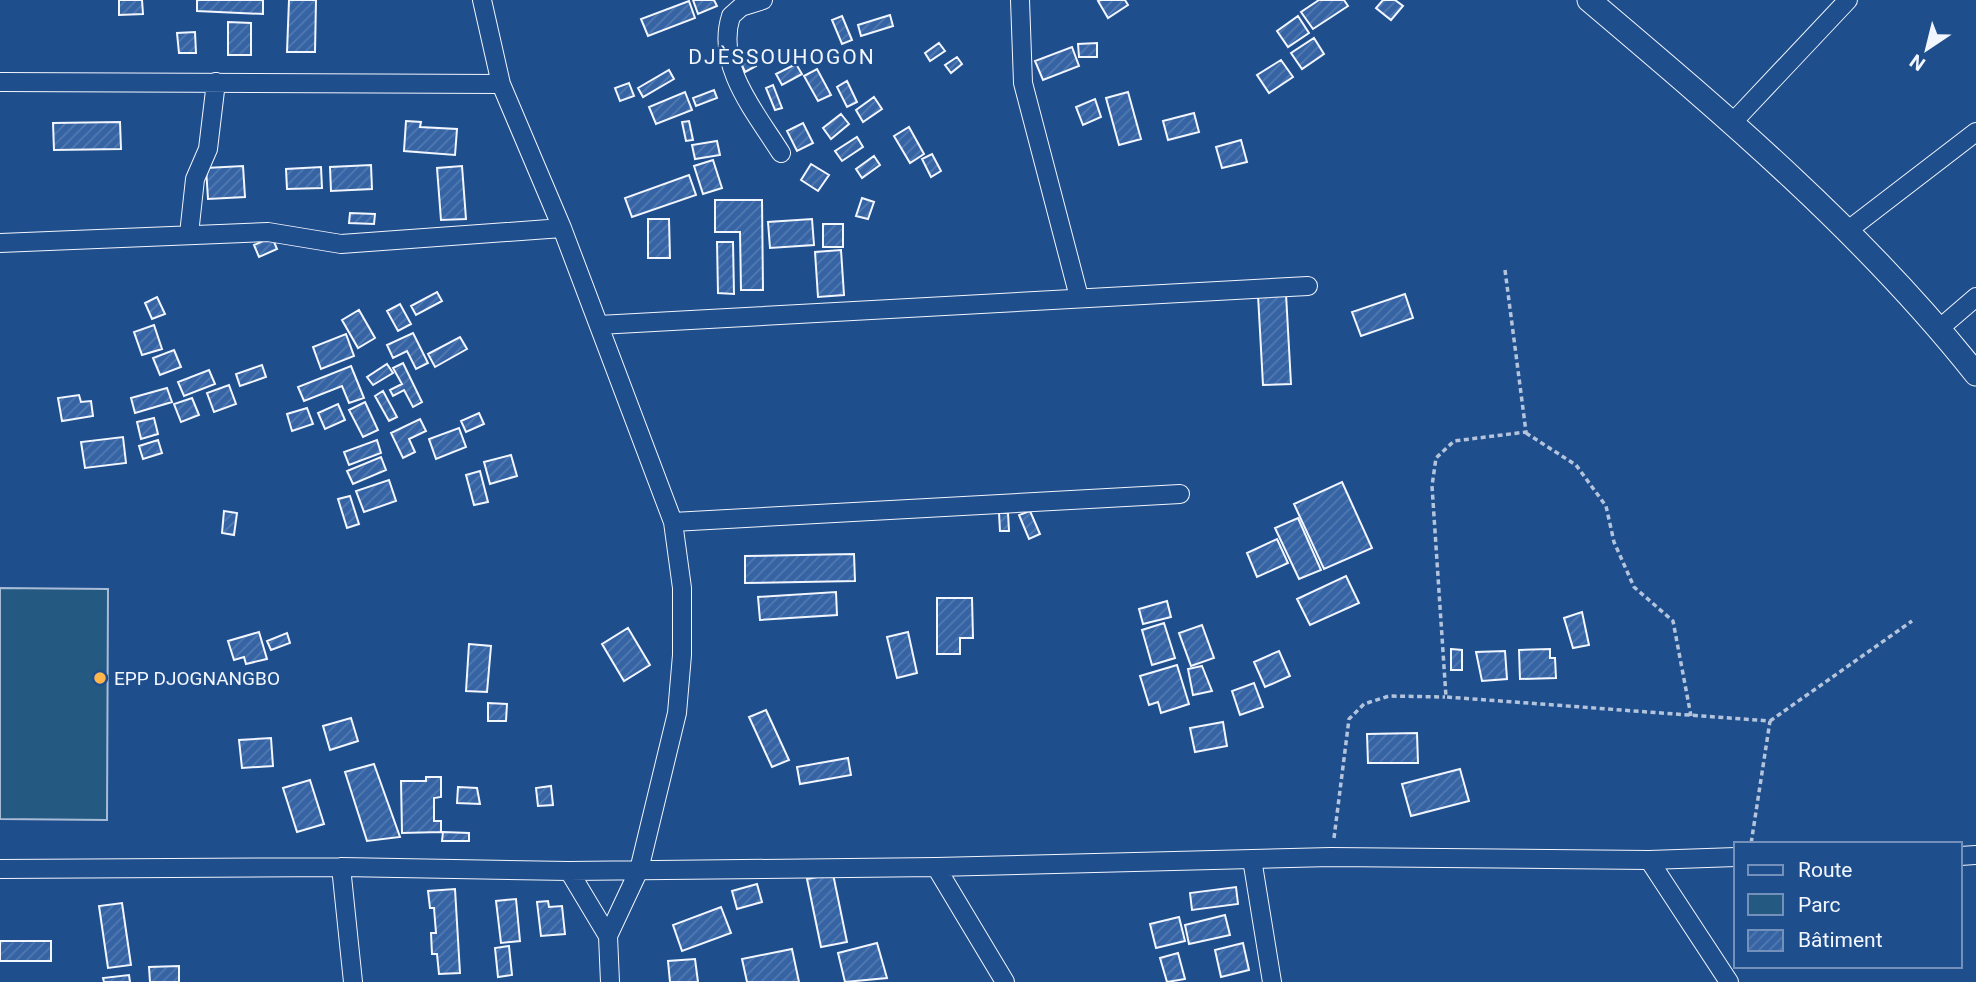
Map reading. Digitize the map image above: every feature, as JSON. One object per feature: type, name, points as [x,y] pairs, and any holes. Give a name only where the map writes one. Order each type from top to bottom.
[{"type":"street","points":[[482,0],[501,84],[562,228],[673,522],[682,588],[682,654],[677,713],[639,870],[608,936],[610,982]]},
{"type":"street","points":[[763,0],[741,7],[732,16],[730,59],[749,102],[781,152]]},
{"type":"street","points":[[1020,0],[1023,83],[1079,297]]},
{"type":"street","points":[[1589,0],[1733,122],[1847,231],[1940,328],[1976,374]]},
{"type":"street","points":[[1733,122],[1848,0]]},
{"type":"street","points":[[0,82],[501,84]]},
{"type":"street","points":[[189,234],[195,179],[208,149],[216,82]]},
{"type":"street","points":[[1847,231],[1976,132]]},
{"type":"street","points":[[0,243],[268,232],[341,244],[562,228]]},
{"type":"street","points":[[599,325],[1308,286]]},
{"type":"street","points":[[1940,328],[1976,297]]},
{"type":"street","points":[[673,522],[1180,494]]},
{"type":"street","points":[[0,869],[341,867],[569,871],[936,867],[1331,858],[1649,860],[1734,857]]},
{"type":"street","points":[[1252,859],[1272,982]]},
{"type":"street","points":[[1649,860],[1728,982]]},
{"type":"street","points":[[341,867],[353,982]]},
{"type":"street","points":[[936,867],[1005,982]]},
{"type":"street","points":[[569,871],[608,936]]},
{"type":"path","points":[[1506,271],[1526,432]]},
{"type":"path","points":[[1446,697],[1432,486],[1436,458],[1454,441],[1526,432],[1576,465],[1606,506],[1614,542],[1634,587],[1673,621],[1691,716]]},
{"type":"path","points":[[1331,858],[1349,719],[1364,704],[1389,696],[1446,697],[1770,721],[1912,621]]},
{"type":"path","points":[[1751,842],[1770,721]]},
{"type":"green space","points":[[0,588],[108,589],[107,820],[0,819]]},
{"type":"building","points":[[119,0],[142,0],[143,14],[119,15]]},
{"type":"building","points":[[197,0],[263,0],[263,14],[197,11]]},
{"type":"building","points":[[289,0],[316,0],[315,52],[287,52]]},
{"type":"building","points":[[693,0],[714,0],[717,6],[698,14]]},
{"type":"building","points":[[1125,0],[1128,5],[1108,18],[1098,1]]},
{"type":"building","points":[[1319,0],[1344,0],[1348,6],[1313,29],[1301,12]]},
{"type":"building","points":[[1383,0],[1395,0],[1403,6],[1391,20],[1376,8]]},
{"type":"building","points":[[689,1],[695,18],[648,36],[641,19]]},
{"type":"building","points":[[890,15],[893,26],[861,36],[858,25]]},
{"type":"building","points":[[842,16],[852,40],[842,44],[832,20]]},
{"type":"building","points":[[1298,16],[1309,33],[1288,47],[1277,31]]},
{"type":"building","points":[[228,22],[251,23],[251,55],[228,55]]},
{"type":"building","points":[[195,32],[196,53],[179,53],[177,33]]},
{"type":"building","points":[[1314,38],[1324,54],[1302,69],[1291,53]]},
{"type":"building","points":[[939,43],[945,51],[930,61],[925,53]]},
{"type":"building","points":[[1097,43],[1097,57],[1079,57],[1078,44]]},
{"type":"building","points":[[1072,47],[1079,66],[1043,80],[1035,61]]},
{"type":"building","points":[[752,57],[756,66],[745,72],[741,63]]},
{"type":"building","points":[[957,57],[962,64],[951,73],[945,65]]},
{"type":"building","points":[[1281,60],[1293,77],[1269,93],[1257,75]]},
{"type":"building","points":[[796,64],[802,74],[782,85],[776,74]]},
{"type":"building","points":[[817,69],[831,95],[818,101],[804,76]]},
{"type":"building","points":[[669,70],[674,79],[643,97],[638,88]]},
{"type":"building","points":[[847,81],[857,102],[847,107],[837,87]]},
{"type":"building","points":[[629,83],[634,96],[620,101],[615,88]]},
{"type":"building","points":[[773,85],[782,108],[775,110],[766,88]]},
{"type":"building","points":[[714,90],[717,98],[696,106],[693,98]]},
{"type":"building","points":[[685,92],[692,110],[656,124],[649,107]]},
{"type":"building","points":[[1128,92],[1141,139],[1119,145],[1106,98]]},
{"type":"building","points":[[874,97],[882,109],[863,122],[856,110]]},
{"type":"building","points":[[1095,99],[1101,117],[1083,125],[1076,107]]},
{"type":"building","points":[[1194,113],[1199,132],[1168,140],[1163,121]]},
{"type":"building","points":[[841,114],[849,124],[831,139],[823,128]]},
{"type":"building","points":[[406,121],[421,122],[420,127],[457,129],[455,155],[404,151]]},
{"type":"building","points":[[689,121],[693,140],[686,141],[682,122]]},
{"type":"building","points":[[120,122],[121,149],[54,150],[53,123]]},
{"type":"building","points":[[803,123],[813,143],[797,151],[787,131]]},
{"type":"building","points":[[909,127],[924,154],[910,163],[894,136]]},
{"type":"building","points":[[857,137],[863,147],[842,161],[835,151]]},
{"type":"building","points":[[1241,140],[1247,162],[1222,168],[1216,147]]},
{"type":"building","points":[[717,141],[720,155],[695,159],[692,145]]},
{"type":"building","points":[[932,154],[941,171],[931,177],[922,159]]},
{"type":"building","points":[[874,156],[880,165],[862,178],[856,169]]},
{"type":"building","points":[[713,160],[722,188],[703,194],[694,166]]},
{"type":"building","points":[[811,164],[829,175],[818,191],[801,180]]},
{"type":"building","points":[[371,165],[372,189],[331,191],[330,167]]},
{"type":"building","points":[[243,166],[245,197],[208,199],[206,168]]},
{"type":"building","points":[[462,166],[466,219],[441,220],[437,168]]},
{"type":"building","points":[[321,167],[322,188],[287,189],[286,169]]},
{"type":"building","points":[[689,175],[696,195],[632,217],[625,198]]},
{"type":"building","points":[[862,198],[874,202],[868,219],[856,216]]},
{"type":"building","points":[[715,200],[762,200],[763,290],[741,290],[740,232],[715,232]]},
{"type":"building","points":[[350,213],[375,214],[374,224],[349,223]]},
{"type":"building","points":[[648,219],[669,219],[670,258],[648,258]]},
{"type":"building","points":[[812,219],[814,245],[770,248],[768,222]]},
{"type":"building","points":[[823,224],[843,224],[843,247],[823,247]]},
{"type":"building","points":[[272,237],[277,249],[259,257],[254,245]]},
{"type":"building","points":[[717,242],[733,242],[734,294],[718,293]]},
{"type":"building","points":[[841,250],[844,295],[818,297],[815,252]]},
{"type":"building","points":[[437,292],[442,301],[416,315],[411,306]]},
{"type":"building","points":[[1286,294],[1291,384],[1263,385],[1258,295]]},
{"type":"building","points":[[1405,294],[1413,318],[1361,336],[1352,312]]},
{"type":"building","points":[[157,297],[165,314],[152,319],[145,303]]},
{"type":"building","points":[[400,304],[411,324],[398,331],[387,311]]},
{"type":"building","points":[[359,310],[375,338],[358,348],[342,320]]},
{"type":"building","points":[[154,325],[162,349],[142,355],[134,332]]},
{"type":"building","points":[[413,333],[428,363],[416,369],[407,351],[393,358],[387,345]]},
{"type":"building","points":[[346,334],[354,356],[321,369],[313,347]]},
{"type":"building","points":[[460,337],[467,349],[435,367],[428,354]]},
{"type":"building","points":[[174,350],[181,367],[160,375],[153,358]]},
{"type":"building","points":[[403,363],[422,402],[413,407],[404,390],[393,396],[390,390],[402,384],[393,368]]},
{"type":"building","points":[[387,364],[393,373],[373,385],[367,377]]},
{"type":"building","points":[[262,365],[266,377],[240,386],[236,374]]},
{"type":"building","points":[[351,366],[364,398],[349,403],[342,386],[304,401],[298,387]]},
{"type":"building","points":[[209,370],[215,384],[184,396],[178,382]]},
{"type":"building","points":[[229,385],[236,404],[214,412],[207,393]]},
{"type":"building","points":[[167,388],[172,402],[135,413],[131,398]]},
{"type":"building","points":[[383,391],[397,417],[389,421],[375,396]]},
{"type":"building","points":[[79,395],[81,402],[91,401],[93,416],[62,421],[58,398]]},
{"type":"building","points":[[192,398],[199,415],[181,422],[174,404]]},
{"type":"building","points":[[365,402],[378,430],[363,437],[349,410]]},
{"type":"building","points":[[338,404],[345,420],[325,429],[318,413]]},
{"type":"building","points":[[307,408],[313,424],[292,431],[287,414]]},
{"type":"building","points":[[479,413],[484,424],[466,432],[461,421]]},
{"type":"building","points":[[154,418],[158,434],[141,439],[137,422]]},
{"type":"building","points":[[420,419],[426,431],[409,439],[415,452],[403,458],[391,433]]},
{"type":"building","points":[[459,428],[466,447],[436,459],[429,439]]},
{"type":"building","points":[[123,437],[126,463],[85,468],[81,442]]},
{"type":"building","points":[[158,440],[162,453],[143,459],[139,446]]},
{"type":"building","points":[[377,440],[381,453],[349,465],[344,452]]},
{"type":"building","points":[[511,455],[517,476],[490,484],[484,462]]},
{"type":"building","points":[[381,457],[386,470],[353,484],[347,471]]},
{"type":"building","points":[[480,471],[488,502],[474,505],[466,475]]},
{"type":"building","points":[[389,480],[396,501],[364,512],[356,491]]},
{"type":"building","points":[[1342,482],[1372,548],[1324,569],[1294,504]]},
{"type":"building","points":[[350,496],[359,524],[347,528],[338,499]]},
{"type":"building","points":[[224,511],[237,513],[234,535],[222,533]]},
{"type":"building","points":[[1030,511],[1040,534],[1029,539],[1019,515]]},
{"type":"building","points":[[999,513],[1008,513],[1009,531],[1000,531]]},
{"type":"building","points":[[1298,518],[1321,570],[1299,579],[1275,528]]},
{"type":"building","points":[[1277,539],[1288,563],[1257,577],[1247,553]]},
{"type":"building","points":[[854,554],[855,581],[745,583],[745,556]]},
{"type":"building","points":[[1346,576],[1359,603],[1310,625],[1297,599]]},
{"type":"building","points":[[836,592],[837,615],[760,620],[758,597]]},
{"type":"building","points":[[937,598],[972,598],[973,638],[960,638],[960,654],[937,654]]},
{"type":"building","points":[[1167,601],[1171,617],[1143,624],[1139,609]]},
{"type":"building","points":[[1582,612],[1589,645],[1573,648],[1564,618]]},
{"type":"building","points":[[1164,623],[1175,658],[1152,665],[1142,630]]},
{"type":"building","points":[[1202,625],[1214,658],[1191,666],[1179,633]]},
{"type":"building","points":[[628,628],[650,665],[624,681],[602,644]]},
{"type":"building","points":[[259,632],[267,659],[246,664],[244,657],[234,660],[228,641]]},
{"type":"building","points":[[908,632],[917,673],[897,678],[887,637]]},
{"type":"building","points":[[287,633],[290,643],[271,650],[267,641]]},
{"type":"building","points":[[469,644],[491,646],[487,692],[466,691]]},
{"type":"building","points":[[1451,649],[1462,650],[1462,670],[1451,670]]},
{"type":"building","points":[[1550,649],[1550,658],[1555,658],[1556,678],[1520,679],[1519,650]]},
{"type":"building","points":[[1279,651],[1290,676],[1265,687],[1254,662]]},
{"type":"building","points":[[1505,651],[1507,679],[1482,681],[1476,652]]},
{"type":"building","points":[[1177,665],[1189,704],[1161,713],[1158,702],[1149,705],[1140,676]]},
{"type":"building","points":[[1202,666],[1212,691],[1193,695],[1188,669]]},
{"type":"building","points":[[1254,683],[1263,707],[1240,715],[1232,691]]},
{"type":"building","points":[[488,703],[507,704],[506,721],[488,721]]},
{"type":"building","points":[[766,710],[789,760],[772,767],[749,717]]},
{"type":"building","points":[[351,718],[358,741],[330,750],[323,726]]},
{"type":"building","points":[[1223,722],[1227,746],[1195,752],[1190,728]]},
{"type":"building","points":[[1417,733],[1418,763],[1368,763],[1367,734]]},
{"type":"building","points":[[271,738],[273,766],[242,768],[239,740]]},
{"type":"building","points":[[848,758],[851,775],[800,784],[797,767]]},
{"type":"building","points":[[374,764],[400,837],[367,841],[345,772]]},
{"type":"building","points":[[1460,769],[1469,801],[1411,816],[1402,784]]},
{"type":"building","points":[[426,777],[441,777],[441,797],[434,798],[434,821],[441,821],[441,832],[402,833],[401,781],[426,781]]},
{"type":"building","points":[[310,780],[324,824],[297,832],[283,788]]},
{"type":"building","points":[[551,786],[553,805],[538,806],[536,788]]},
{"type":"building","points":[[458,787],[477,788],[480,804],[457,803]]},
{"type":"building","points":[[443,832],[469,833],[469,841],[442,841]]},
{"type":"building","points":[[833,874],[847,942],[821,947],[807,879]]},
{"type":"building","points":[[757,884],[762,902],[737,909],[732,891]]},
{"type":"building","points":[[1236,887],[1238,904],[1192,910],[1190,893]]},
{"type":"building","points":[[455,889],[460,973],[439,974],[437,954],[432,954],[431,933],[436,933],[434,908],[430,908],[428,891]]},
{"type":"building","points":[[516,899],[520,941],[501,943],[496,901]]},
{"type":"building","points":[[548,901],[549,907],[562,906],[565,934],[541,936],[537,902]]},
{"type":"building","points":[[122,903],[131,965],[108,968],[99,906]]},
{"type":"building","points":[[721,907],[731,933],[682,951],[673,925]]},
{"type":"building","points":[[1225,915],[1230,935],[1189,944],[1185,925]]},
{"type":"building","points":[[1179,917],[1185,941],[1156,948],[1150,924]]},
{"type":"building","points":[[0,941],[51,941],[51,961],[0,961]]},
{"type":"building","points":[[877,943],[887,978],[845,982],[838,953]]},
{"type":"building","points":[[1243,943],[1249,970],[1221,977],[1215,950]]},
{"type":"building","points":[[509,946],[512,975],[498,977],[495,948]]},
{"type":"building","points":[[792,949],[799,982],[747,982],[742,959]]},
{"type":"building","points":[[1178,953],[1185,979],[1167,982],[1160,958]]},
{"type":"building","points":[[695,959],[698,982],[670,982],[668,961]]},
{"type":"building","points":[[179,966],[179,982],[150,982],[149,967]]},
{"type":"building","points":[[129,975],[130,982],[104,982],[103,978]]},
{"type":"place","name":"EPP DJOGNANGBO","points":[[100,678]]},
{"type":"district","name":"DJÈSSOUHOGON","points":[[782,57]]}]
